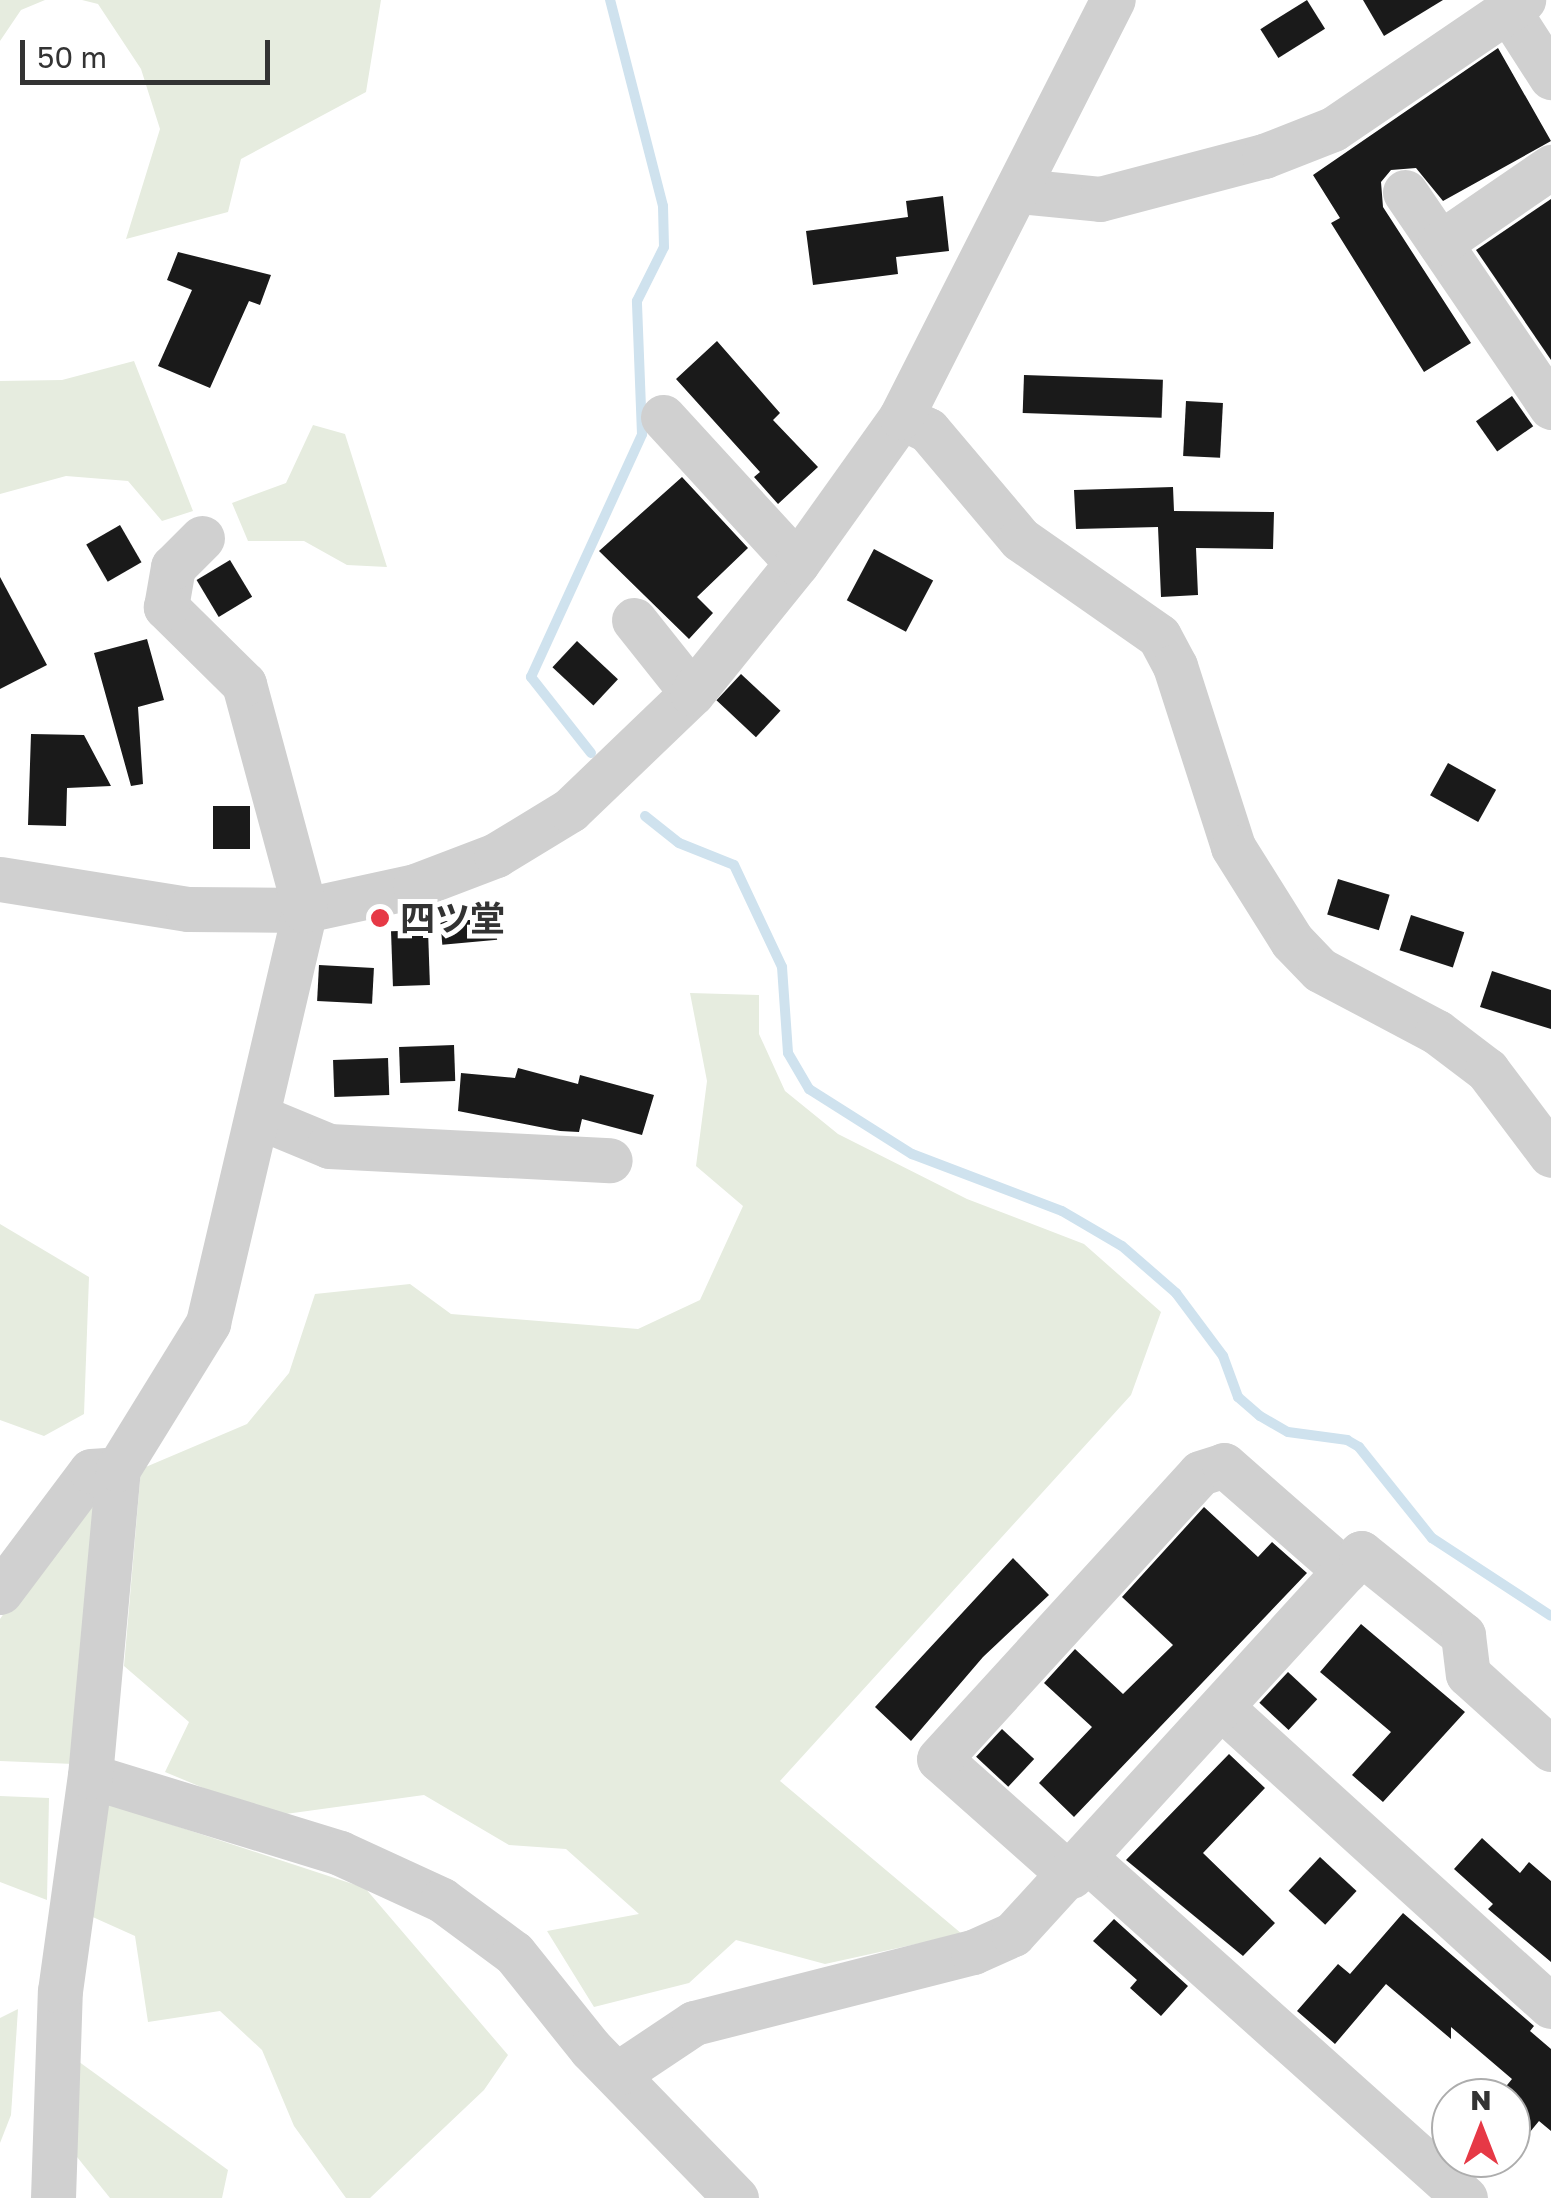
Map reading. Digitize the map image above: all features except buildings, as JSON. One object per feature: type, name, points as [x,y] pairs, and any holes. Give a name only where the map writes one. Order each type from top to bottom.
[{"type":"street","points":[[0,879],[188,909],[304,910],[415,886],[496,855],[570,810],[692,693],[797,564],[902,417],[1020,191],[1113,0]]},
{"type":"street","points":[[1020,191],[1100,199],[1264,156],[1333,129],[1516,5],[1551,77]]},
{"type":"street","points":[[1440,243],[1551,166]]},
{"type":"street","points":[[1406,192],[1551,407]]},
{"type":"street","points":[[663,417],[797,564]]},
{"type":"street","points":[[902,417],[928,430],[1020,539],[1159,636],[1175,666],[1232,847],[1292,941],[1320,970],[1437,1032],[1487,1070],[1551,1154]]},
{"type":"street","points":[[53,2198],[60,1991],[90,1776],[118,1469],[208,1322],[259,1117],[304,910],[244,684],[166,607],[173,567],[202,538]]},
{"type":"street","points":[[634,620],[692,693]]},
{"type":"street","points":[[259,1117],[329,1146],[610,1160]]},
{"type":"street","points":[[1346,1571],[1224,1465],[1200,1473],[939,1759],[1079,1868],[1464,2198]]},
{"type":"street","points":[[0,1592],[90,1470],[118,1469]]},
{"type":"street","points":[[619,2073],[694,2023],[973,1952],[1012,1934],[1079,1868],[1362,1554],[1464,1634],[1468,1674],[1551,1749]]},
{"type":"street","points":[[1223,1709],[1551,2006]]},
{"type":"street","points":[[90,1776],[340,1853],[442,1900],[514,1952],[591,2049],[619,2073],[736,2198]]},
{"type":"shaded area","points":[[0,0],[45,0],[21,10],[0,41]]},
{"type":"shaded area","points":[[82,0],[381,0],[366,92],[241,159],[228,212],[126,239],[160,129],[141,69],[98,4]]},
{"type":"shaded area","points":[[134,361],[193,511],[162,521],[128,481],[66,476],[0,494],[0,381],[62,380]]},
{"type":"shaded area","points":[[313,425],[345,434],[387,567],[347,565],[304,541],[248,541],[232,503],[286,483]]},
{"type":"shaded area","points":[[690,993],[759,995],[759,1034],[785,1091],[838,1134],[967,1199],[1084,1244],[1161,1312],[1131,1395],[780,1781],[962,1934],[825,1964],[736,1940],[689,1983],[594,2007],[547,1931],[639,1914],[566,1849],[509,1845],[424,1795],[271,1816],[165,1772],[189,1722],[124,1666],[141,1469],[247,1424],[289,1373],[315,1294],[410,1284],[451,1314],[638,1329],[700,1300],[743,1206],[696,1166],[707,1081]]},
{"type":"shaded area","points":[[0,1224],[89,1277],[84,1414],[44,1436],[0,1420]]},
{"type":"shaded area","points":[[79,1506],[101,1507],[74,1764],[0,1761],[0,1619]]},
{"type":"shaded area","points":[[0,1796],[49,1798],[47,1900],[0,1882]]},
{"type":"shaded area","points":[[97,1800],[365,1888],[508,2055],[484,2090],[370,2198],[346,2198],[294,2126],[262,2050],[220,2011],[148,2022],[135,1936],[86,1914]]},
{"type":"shaded area","points":[[18,2009],[11,2115],[0,2143],[0,2018]]},
{"type":"shaded area","points":[[71,2056],[228,2170],[222,2198],[110,2198],[73,2152]]},
{"type":"waterway","points":[[591,753],[531,677],[642,434],[637,301],[664,247],[663,206],[610,0]]},
{"type":"waterway","points":[[645,816],[679,843],[734,865],[782,967],[788,1053],[809,1089],[912,1154],[1062,1211],[1122,1246],[1176,1293],[1223,1356],[1238,1397],[1260,1416],[1288,1432],[1347,1440],[1359,1447],[1432,1538],[1551,1616]]},
{"type":"place","name":"四ツ堂","points":[[380,918]]}]
